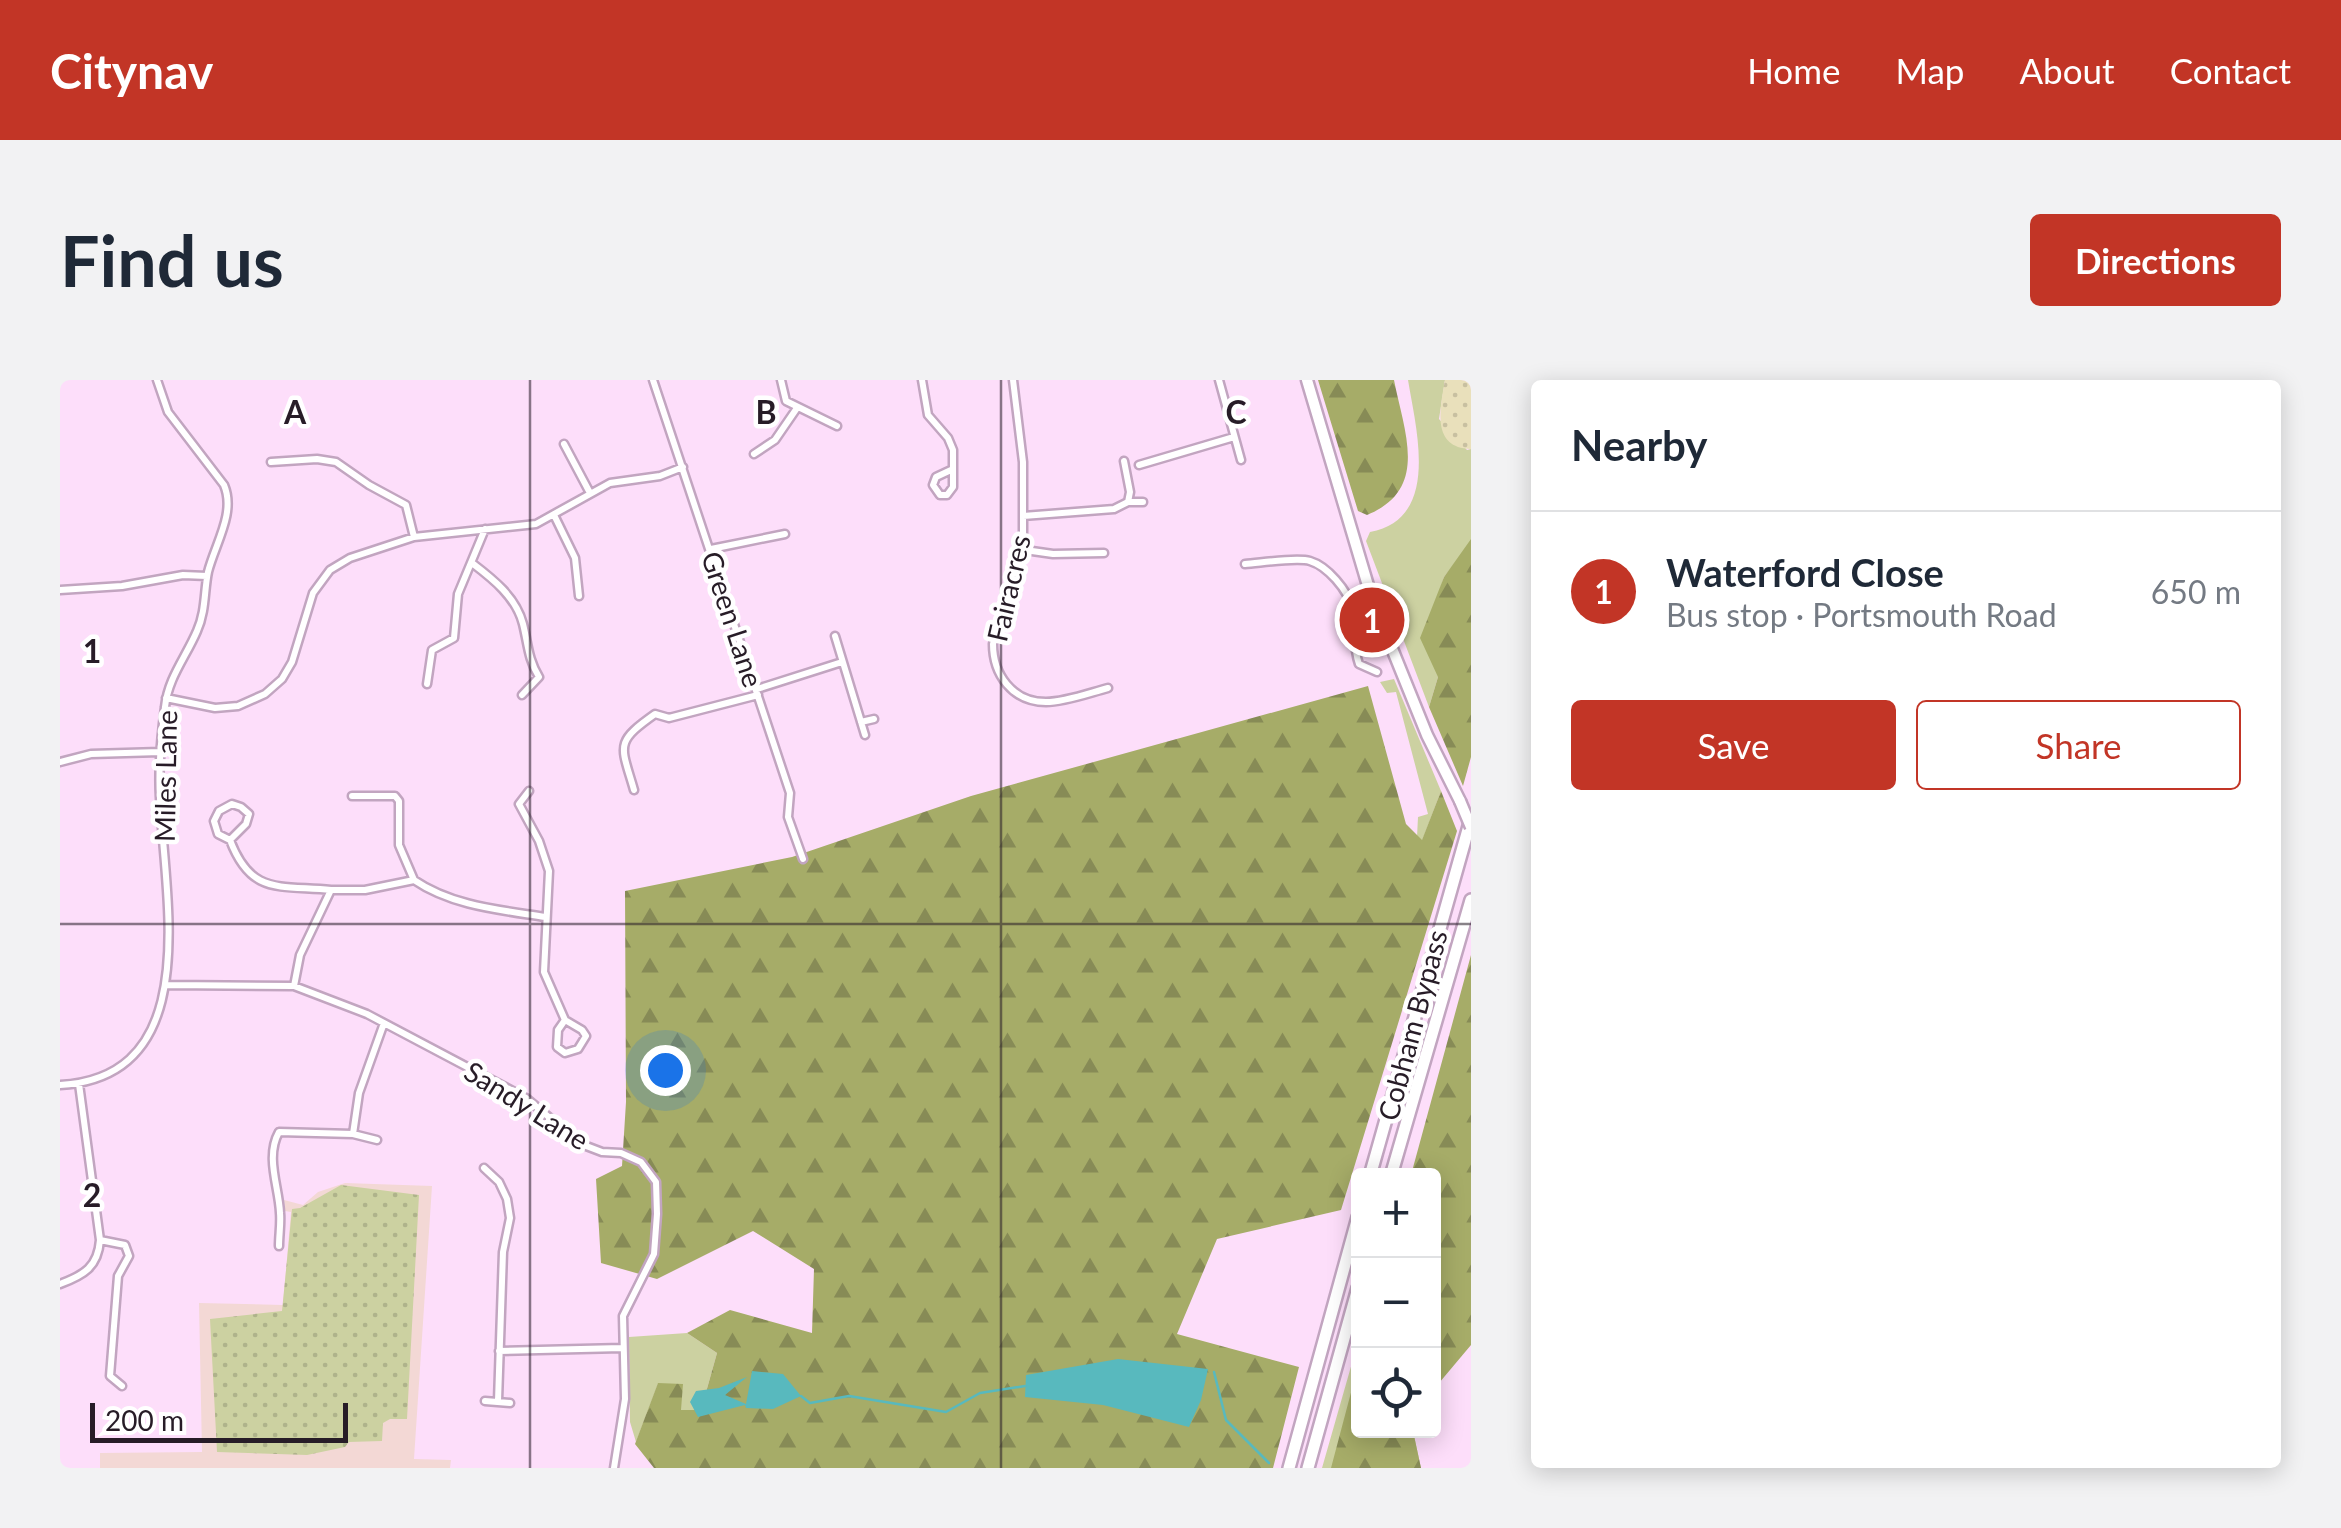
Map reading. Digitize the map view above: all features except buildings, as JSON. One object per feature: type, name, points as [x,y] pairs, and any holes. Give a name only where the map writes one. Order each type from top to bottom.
[{"type":"highway","name":"Cobham Bypass","points":[[1372,1168],[1471,818]]},
{"type":"highway","name":"Cobham Bypass","points":[[1393,1168],[1471,900]]},
{"type":"highway","points":[[1289,1468],[1351,1243]]},
{"type":"highway","points":[[1308,1468],[1351,1313]]},
{"type":"main road","points":[[1307,380],[1372,599],[1471,827]]},
{"type":"street","name":"Miles Lane","points":[[60,1085],[109,1076],[133,1056],[160,1014],[167,985],[160,752],[166,698],[198,628],[207,576],[227,514],[228,495],[168,412],[157,380]]},
{"type":"street","name":"Green Lane","points":[[652,380],[790,794],[788,817],[803,860]]},
{"type":"street","points":[[781,380],[786,401],[837,426]]},
{"type":"street","points":[[922,380],[928,415],[948,438],[952,450],[951,470]]},
{"type":"street","name":"Fairacres","points":[[1013,380],[1023,462],[1023,536],[993,644],[993,658],[999,676],[1029,700],[1047,702],[1108,688]]},
{"type":"street","points":[[1219,380],[1242,460]]},
{"type":"street","points":[[754,454],[775,440],[796,408]]},
{"type":"street","points":[[1139,466],[1234,437]]},
{"type":"street","points":[[564,444],[590,492]]},
{"type":"street","points":[[1124,461],[1128,502]]},
{"type":"street","points":[[272,462],[336,462],[368,486],[406,504],[414,537]]},
{"type":"street","points":[[166,698],[214,708],[238,706],[265,694],[282,680],[292,662],[313,593],[330,570],[350,558],[414,537],[536,524],[610,483],[660,476],[683,468]]},
{"type":"street","points":[[1023,516],[1114,509],[1128,502],[1143,502]]},
{"type":"street","points":[[554,515],[575,558],[579,596]]},
{"type":"street","points":[[426,684],[432,650],[454,638],[458,594],[485,529]]},
{"type":"street","points":[[711,549],[786,534]]},
{"type":"street","points":[[1018,549],[1104,554]]},
{"type":"street","points":[[1245,564],[1309,560],[1331,576],[1352,606],[1354,653],[1359,664],[1376,672]]},
{"type":"street","points":[[472,563],[503,587],[522,620],[529,660],[539,677],[522,695]]},
{"type":"street","points":[[60,590],[122,586],[183,574],[207,576]]},
{"type":"street","points":[[835,636],[865,735]]},
{"type":"street","points":[[634,790],[623,749],[631,730],[654,714],[669,718],[842,662]]},
{"type":"street","points":[[861,722],[874,718]]},
{"type":"street","points":[[60,762],[91,754],[160,752]]},
{"type":"street","points":[[529,791],[519,804],[547,863],[550,886],[544,972],[565,1020],[586,1036],[581,1046],[570,1053],[559,1050],[556,1041],[565,1020]]},
{"type":"street","points":[[352,796],[395,796],[399,801],[399,844],[414,880],[457,901],[545,917]]},
{"type":"street","points":[[230,840],[246,824],[248,814],[241,806],[232,804],[219,811],[214,821],[218,834],[230,840],[240,865],[253,879],[330,890],[365,890],[414,880]]},
{"type":"street","points":[[294,986],[300,956],[330,890]]},
{"type":"street","name":"Sandy Lane","points":[[167,985],[294,986],[384,1022],[526,1098],[582,1144],[641,1162],[656,1182],[654,1254],[623,1316],[624,1411],[614,1468]]},
{"type":"street","points":[[353,1134],[358,1093],[384,1022]]},
{"type":"street","points":[[60,1284],[82,1276],[99,1255],[80,1084]]},
{"type":"street","points":[[279,1246],[274,1140],[279,1132],[353,1134],[377,1140]]},
{"type":"street","points":[[484,1168],[500,1182],[508,1199],[510,1218],[503,1252],[498,1401]]},
{"type":"street","points":[[265,1232],[279,1230]]},
{"type":"street","points":[[100,1240],[125,1246],[129,1256],[118,1276],[110,1376],[122,1386]]},
{"type":"street","points":[[499,1352],[622,1348]]},
{"type":"street","points":[[485,1401],[510,1402]]},
{"type":"shaded area","points":[[1408,380],[1445,380],[1439,419],[1467,450],[1471,449],[1471,542],[1444,577],[1435,604],[1438,677],[1429,707],[1366,541],[1370,532],[1392,524],[1407,510],[1415,491],[1418,446]]},
{"type":"shaded area","points":[[1394,679],[1441,791],[1422,841],[1417,837],[1418,817],[1428,814],[1396,692],[1387,693],[1380,682]]},
{"type":"shaded area","points":[[345,1183],[432,1186],[414,1459],[451,1460],[450,1468],[100,1468],[100,1453],[202,1452],[199,1303],[283,1305],[291,1212],[285,1211],[284,1200],[303,1205],[318,1192]]},
{"type":"shaded area","points":[[341,1185],[419,1195],[407,1419],[383,1423],[382,1441],[349,1442],[345,1447],[307,1455],[217,1452],[210,1319],[282,1311],[292,1209]]},
{"type":"shaded area","points":[[687,1333],[717,1353],[701,1410],[681,1410],[658,1384],[636,1442],[630,1422],[629,1337]]},
{"type":"shaded area","points":[[1118,1359],[1208,1369],[1189,1427],[1103,1405],[1025,1397],[1026,1375]]},
{"type":"shaded area","points":[[1351,1366],[1351,1438],[1415,1438],[1421,1468],[1322,1468]]},
{"type":"shaded area","points":[[752,1371],[783,1374],[801,1396],[773,1409],[745,1405],[698,1417],[690,1402],[696,1391],[719,1388],[747,1377],[725,1395],[746,1404]]},
{"type":"green space","points":[[1318,380],[1394,380],[1406,439],[1406,475],[1387,504],[1367,515],[1358,511]]},
{"type":"green space","points":[[1471,539],[1471,757],[1463,786],[1429,707],[1438,677],[1420,638],[1444,577]]},
{"type":"green space","points":[[1368,686],[1406,824],[1422,840],[1441,791],[1457,831],[1341,1210],[1217,1239],[1177,1334],[1299,1367],[1273,1468],[654,1468],[635,1444],[658,1383],[683,1384],[681,1410],[701,1410],[717,1353],[687,1333],[730,1310],[812,1333],[814,1269],[753,1231],[657,1279],[601,1263],[596,1179],[622,1166],[626,1102],[625,891],[792,857],[971,796]]},
{"type":"green space","points":[[1471,955],[1471,1345],[1441,1381],[1441,1168],[1413,1168]]},
{"type":"green space","points":[[1351,1392],[1351,1438],[1415,1438],[1421,1468],[1331,1468]]},
{"type":"sand","points":[[1445,380],[1471,380],[1471,449],[1449,442],[1444,434],[1440,414]]},
{"type":"waterway","points":[[1214,1372],[1226,1420],[1269,1463]]},
{"type":"waterway","points":[[801,1396],[810,1403],[849,1396],[946,1412],[980,1393],[1025,1386]]},
{"type":"place","name":"Waterford Close","points":[[1372,620]]}]
